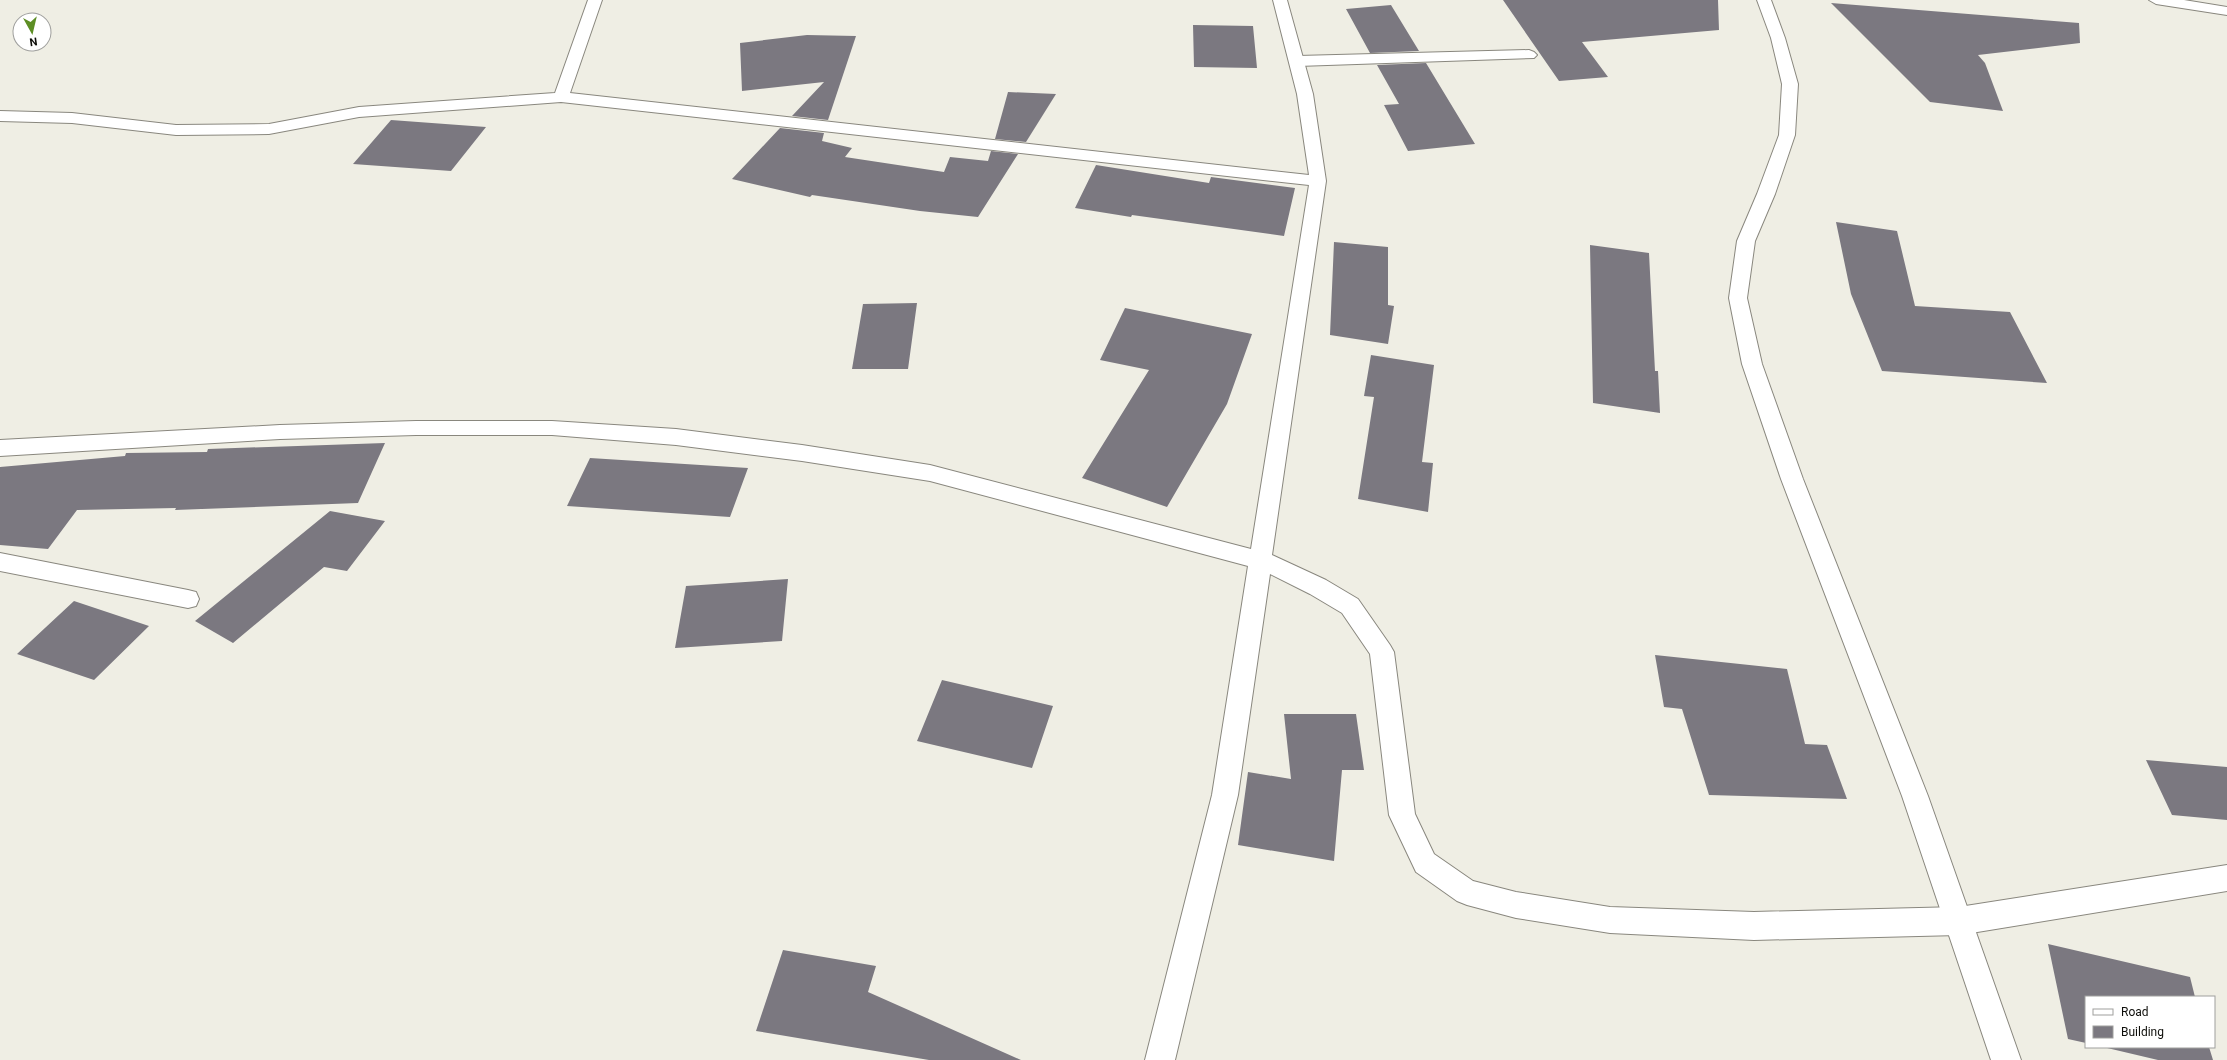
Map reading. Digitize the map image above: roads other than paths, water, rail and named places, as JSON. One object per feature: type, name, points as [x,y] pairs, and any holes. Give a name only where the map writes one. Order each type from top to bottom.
[{"type":"street","points":[[561,97],[595,0]]},
{"type":"street","points":[[1160,1060],[1226,795],[1318,181],[1305,94],[1298,61],[1280,0]]},
{"type":"street","points":[[1764,0],[1778,38],[1790,84],[1787,135],[1766,194],[1746,241],[1738,298],[1752,364],[1792,479],[1915,796],[2006,1060]]},
{"type":"street","points":[[2156,0],[2227,11]]},
{"type":"street","points":[[1298,61],[1529,55]]},
{"type":"street","points":[[0,116],[72,118],[176,130],[269,128],[359,112],[561,97],[1318,181]]},
{"type":"street","points":[[0,448],[280,432],[416,428],[552,428],[676,437],[802,453],[930,473],[1261,560],[1318,587],[1350,606],[1382,652],[1402,815],[1425,863],[1467,892],[1516,905],[1610,920],[1754,926],[1958,921],[2227,878]]},
{"type":"street","points":[[0,562],[188,599]]}]
